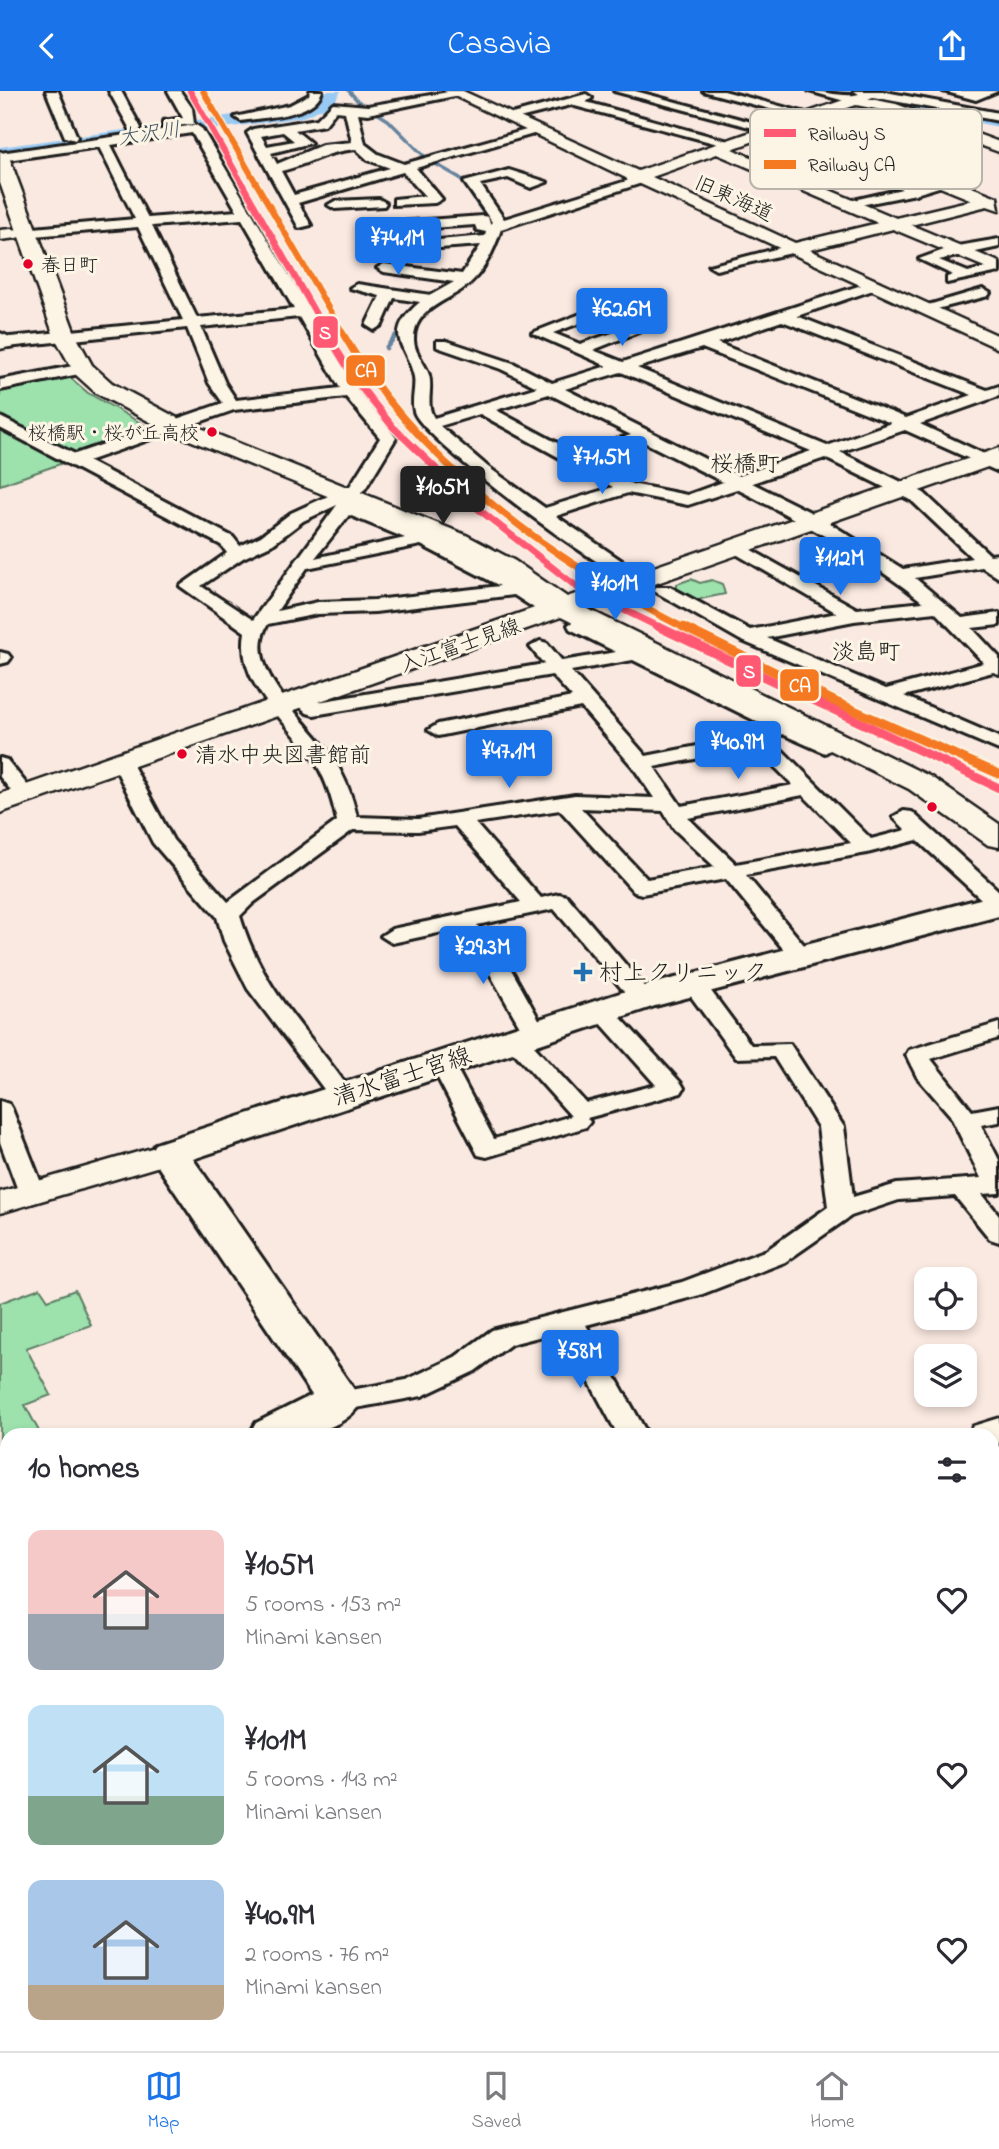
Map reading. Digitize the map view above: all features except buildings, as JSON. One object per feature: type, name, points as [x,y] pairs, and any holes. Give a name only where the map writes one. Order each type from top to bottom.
[{"type":"main road","points":[[0,157],[13,234],[65,336],[83,369],[128,404],[347,501],[457,540],[506,566],[578,611],[886,764],[920,783],[999,838]]},
{"type":"main road","name":"入江富士見線","points":[[13,799],[291,703],[578,611],[629,577],[737,547],[905,488],[995,461]]},
{"type":"main road","name":"清水富士宮線","points":[[169,1153],[642,998],[999,904]]},
{"type":"main road","points":[[169,1153],[339,1401],[286,1428]]},
{"type":"street","points":[[52,91],[71,137]]},
{"type":"street","points":[[115,91],[135,128]]},
{"type":"street","points":[[0,147],[190,121],[186,108],[173,91]]},
{"type":"street","points":[[241,117],[276,112],[306,103],[314,97],[316,91]]},
{"type":"street","points":[[620,91],[750,124]]},
{"type":"street","points":[[709,91],[782,109]]},
{"type":"street","points":[[815,91],[866,94],[956,109]]},
{"type":"street","points":[[949,91],[999,101]]},
{"type":"street","points":[[951,108],[992,91]]},
{"type":"street","points":[[306,103],[368,110],[454,93]]},
{"type":"street","name":"旧東海道","points":[[454,93],[999,343]]},
{"type":"street","points":[[507,117],[573,103],[595,94]]},
{"type":"street","points":[[828,109],[866,94],[896,109]]},
{"type":"street","points":[[573,103],[726,146],[750,157]]},
{"type":"street","points":[[304,225],[253,133],[321,122],[333,107]]},
{"type":"street","points":[[351,109],[359,145],[373,157],[406,168],[425,183],[435,199],[399,202]]},
{"type":"street","points":[[263,151],[305,143],[283,128]]},
{"type":"street","points":[[0,157],[196,129],[350,392],[388,438],[356,489],[259,625],[252,640],[256,668],[271,697],[314,709],[635,654]]},
{"type":"street","points":[[290,201],[533,130]]},
{"type":"street","points":[[386,248],[495,231],[750,137]]},
{"type":"street","points":[[982,141],[999,147]]},
{"type":"street","points":[[104,143],[192,323],[217,383],[232,405]]},
{"type":"street","points":[[272,169],[294,164],[327,148],[359,145]]},
{"type":"street","points":[[314,153],[376,177]]},
{"type":"street","points":[[540,183],[531,184],[509,174],[471,182],[493,210],[495,231],[466,279],[434,300],[415,317],[405,339],[406,349],[424,383],[422,411],[430,424],[493,478],[629,577]]},
{"type":"street","points":[[816,189],[999,268]]},
{"type":"street","points":[[850,205],[920,189]]},
{"type":"street","points":[[962,189],[995,201]]},
{"type":"street","points":[[329,190],[342,220]]},
{"type":"street","points":[[716,266],[995,201]]},
{"type":"street","points":[[335,205],[379,203]]},
{"type":"street","points":[[13,234],[247,213]]},
{"type":"street","points":[[371,228],[483,220],[482,227],[495,231]]},
{"type":"street","points":[[966,276],[926,259],[999,243]]},
{"type":"street","points":[[384,268],[466,279]]},
{"type":"street","points":[[949,280],[999,268]]},
{"type":"street","points":[[430,424],[703,342],[874,285]]},
{"type":"street","points":[[357,288],[434,300]]},
{"type":"street","points":[[374,324],[389,293]]},
{"type":"street","points":[[925,308],[983,293]]},
{"type":"street","points":[[2,341],[304,312]]},
{"type":"street","points":[[580,349],[638,330],[596,312],[540,333],[827,452],[905,488],[995,564]]},
{"type":"street","points":[[783,316],[993,393]]},
{"type":"street","points":[[969,329],[999,321]]},
{"type":"street","points":[[703,342],[995,461]]},
{"type":"street","points":[[442,344],[507,366],[812,520],[900,575],[940,606],[997,667]]},
{"type":"street","points":[[0,385],[83,369]]},
{"type":"street","points":[[72,461],[232,405],[350,392]]},
{"type":"street","points":[[481,408],[627,488],[688,500],[993,393]]},
{"type":"street","points":[[0,422],[227,541],[237,554]]},
{"type":"street","points":[[571,458],[645,436]]},
{"type":"street","points":[[543,514],[627,488]]},
{"type":"street","points":[[520,589],[374,606],[318,608],[259,625],[189,586],[237,554],[267,540],[298,517],[347,501],[465,557],[520,589],[537,604]]},
{"type":"street","points":[[302,562],[316,563],[424,539]]},
{"type":"street","points":[[737,547],[854,614]]},
{"type":"street","points":[[900,575],[995,564]]},
{"type":"street","points":[[663,591],[747,636],[999,744]]},
{"type":"street","points":[[747,636],[854,614],[940,606]]},
{"type":"street","points":[[578,611],[635,654],[869,767],[886,764]]},
{"type":"street","points":[[956,625],[999,619]]},
{"type":"street","points":[[540,647],[641,763],[671,810],[731,871],[802,957]]},
{"type":"street","points":[[886,695],[997,667]]},
{"type":"street","points":[[291,703],[292,717],[332,773],[343,795],[348,823]]},
{"type":"street","points":[[438,730],[500,726],[592,708]]},
{"type":"street","points":[[965,728],[999,721]]},
{"type":"street","points":[[468,740],[500,726]]},
{"type":"street","points":[[641,763],[760,740],[784,728]]},
{"type":"street","points":[[760,740],[867,847]]},
{"type":"street","points":[[122,762],[164,843],[228,915],[234,943],[258,988],[342,1096]]},
{"type":"street","points":[[0,764],[13,799]]},
{"type":"street","points":[[228,915],[245,898],[348,823],[418,825],[565,803],[671,810],[809,788]]},
{"type":"street","points":[[565,803],[642,887],[867,847],[921,833]]},
{"type":"street","points":[[904,817],[999,904]]},
{"type":"street","points":[[461,820],[535,905]]},
{"type":"street","points":[[392,936],[559,901],[642,998]]},
{"type":"street","points":[[463,921],[500,971],[524,1036],[581,1112],[672,1088],[602,1011]]},
{"type":"street","points":[[694,984],[745,1053],[781,1049],[813,1093],[831,1127],[842,1210]]},
{"type":"street","points":[[339,1401],[412,1389],[465,1364],[502,1337],[690,1289],[776,1256],[842,1210],[897,1192],[998,1185],[984,1152],[965,1119],[947,1094],[919,1064],[918,1055],[999,1030]]},
{"type":"street","points":[[442,1063],[487,1149],[577,1122]]},
{"type":"street","points":[[0,1109],[32,1193]]},
{"type":"street","points":[[965,1119],[999,1114]]},
{"type":"street","points":[[0,1203],[169,1153]]},
{"type":"street","points":[[961,1186],[999,1233]]},
{"type":"street","points":[[570,1320],[629,1428]]},
{"type":"green space","points":[[66,374],[88,393],[153,430],[73,456],[0,414],[0,389]]},
{"type":"green space","points":[[0,427],[63,463],[0,485]]},
{"type":"green space","points":[[691,579],[700,583],[712,580],[722,584],[725,594],[691,601],[673,591],[677,589],[677,584]]},
{"type":"green space","points":[[40,1288],[48,1300],[75,1290],[91,1325],[26,1348],[51,1395],[25,1405],[37,1428],[0,1428],[0,1303]]},
{"type":"waterway","name":"大沢川","points":[[0,153],[303,111],[328,99],[332,91]]},
{"type":"waterway","points":[[349,91],[358,101],[388,120],[427,159],[460,178],[490,223]]},
{"type":"waterway","name":"大沢川","points":[[834,91],[933,109]]},
{"type":"waterway","name":"大沢川","points":[[982,118],[999,121]]},
{"type":"waterway","points":[[442,290],[468,267]]},
{"type":"waterway","points":[[386,348],[401,329]]},
{"type":"rail line","name":"S","points":[[190,91],[339,356],[356,381],[413,448],[477,508],[538,559],[577,587],[827,709],[999,788]]},
{"type":"rail line","name":"CA","points":[[203,91],[369,376],[394,408],[456,472],[525,528],[598,578],[675,623],[836,702],[999,774]]},
{"type":"place","name":"春日町","points":[[28,264]]},
{"type":"place","name":"桜橋駅・桜が丘高校","points":[[212,432]]},
{"type":"place","name":"清水中央図書館前","points":[[182,754]]},
{"type":"place","name":"村上クリニック","points":[[583,972]]},
{"type":"district","name":"桜橋町","points":[[745,463]]},
{"type":"district","name":"淡島町","points":[[866,651]]}]
